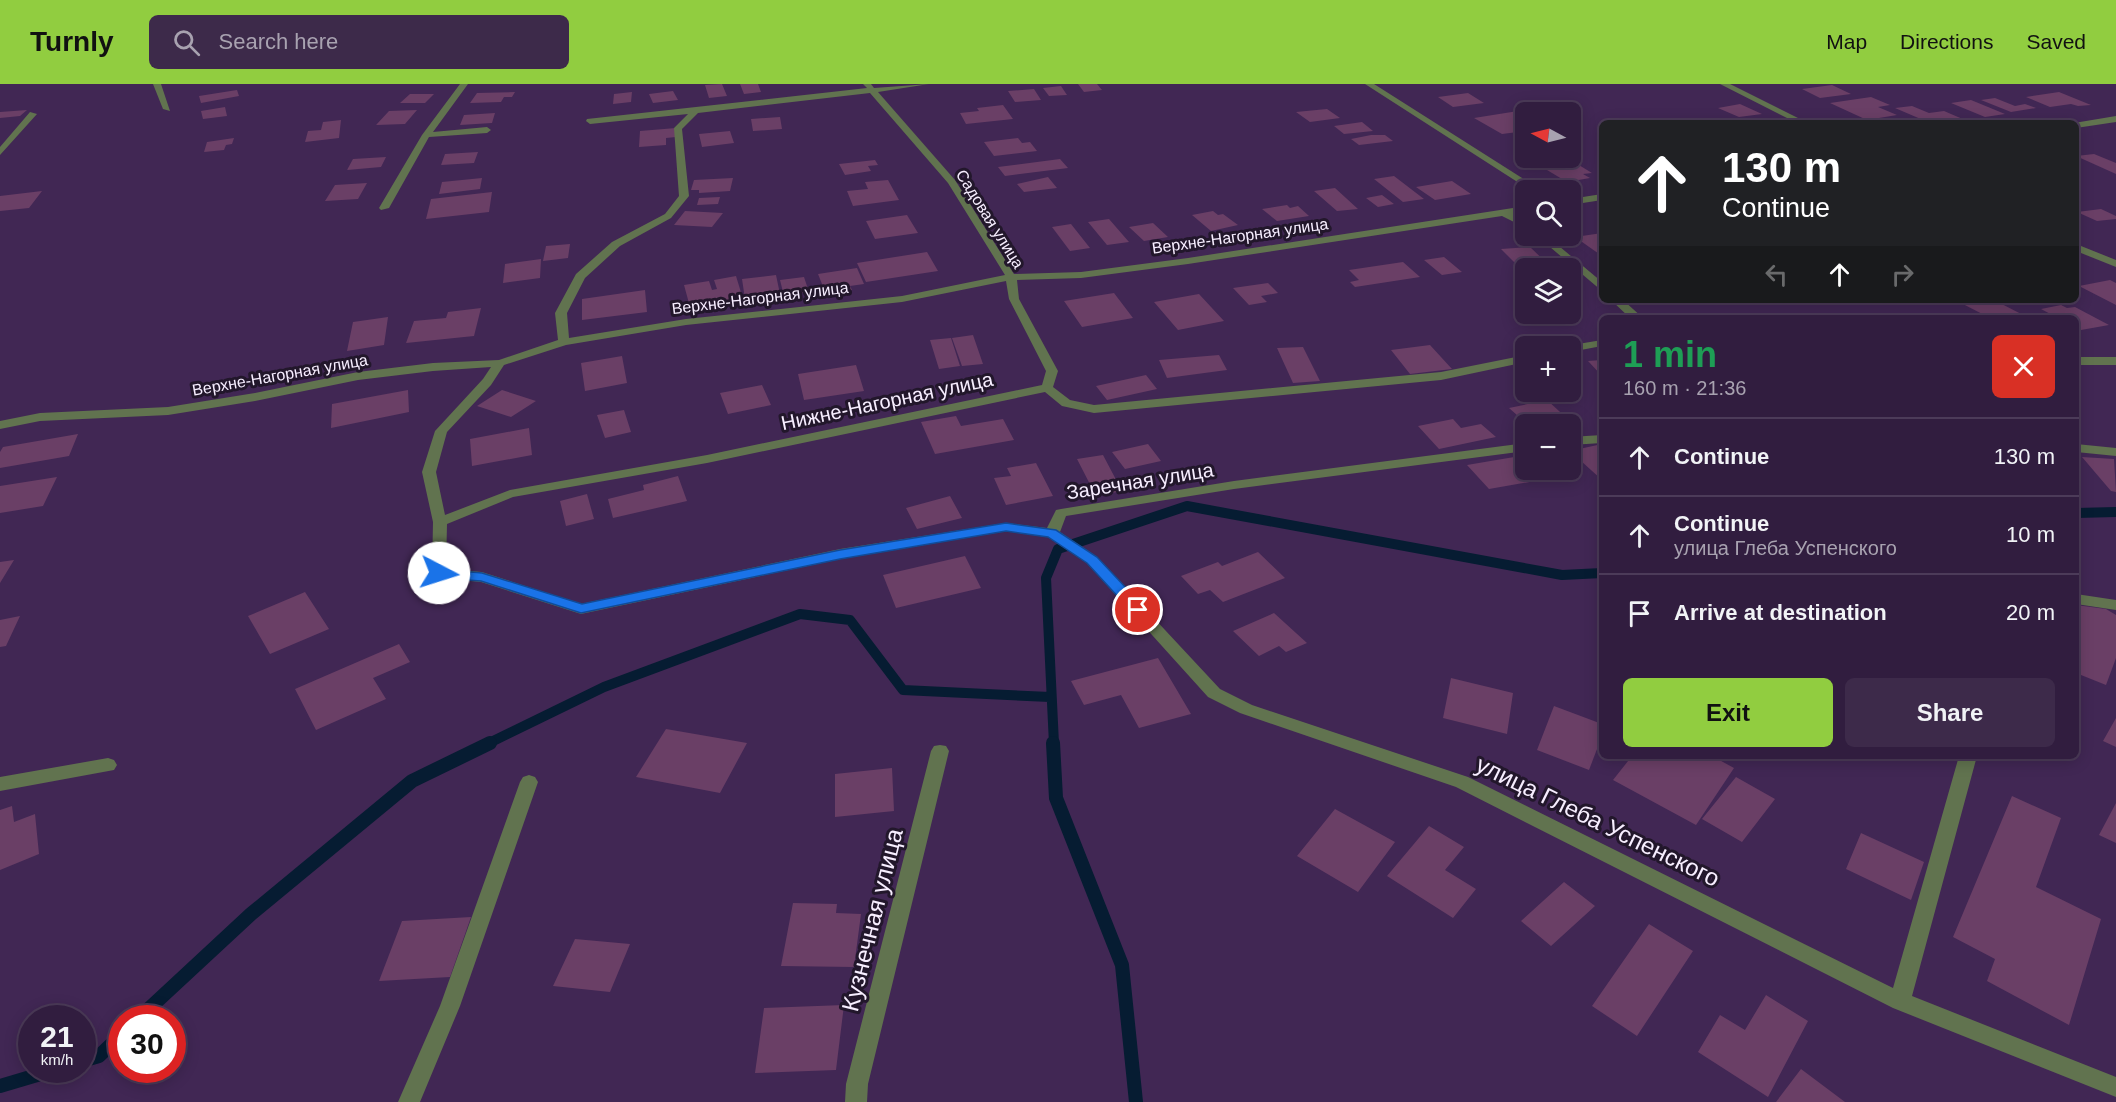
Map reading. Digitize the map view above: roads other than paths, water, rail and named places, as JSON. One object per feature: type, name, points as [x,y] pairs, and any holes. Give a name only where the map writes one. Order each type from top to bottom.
[{"type":"street","points":[[157,84],[167,109]]},
{"type":"street","points":[[384,208],[426,135],[464,84]]},
{"type":"street","points":[[590,121],[696,111],[868,87],[925,84]]},
{"type":"street","points":[[1369,84],[1520,180]]},
{"type":"street","points":[[1724,84],[1798,120]]},
{"type":"street","name":"Садовая улица","points":[[868,87],[952,182],[1011,277],[1014,299],[1052,371],[1047,388]]},
{"type":"street","points":[[564,342],[561,313],[580,276],[616,244],[668,216],[684,196],[678,128],[696,111]]},
{"type":"street","points":[[0,152],[33,114]]},
{"type":"street","points":[[2079,125],[2116,119]]},
{"type":"street","points":[[426,135],[487,130]]},
{"type":"street","points":[[1581,200],[1599,197]]},
{"type":"street","name":"Верхне-Нагорная улица","points":[[0,425],[40,417],[168,411],[255,397],[358,376],[434,367],[500,363],[564,342],[686,322],[902,299],[1011,277],[1081,275],[1167,264],[1515,211]]},
{"type":"street","points":[[1502,213],[1515,220]]},
{"type":"street","points":[[1554,246],[1599,285]]},
{"type":"street","points":[[2079,248],[2116,264]]},
{"type":"street","points":[[1619,303],[1633,315]]},
{"type":"street","points":[[1581,347],[1599,344]]},
{"type":"street","points":[[1047,388],[1066,403],[1094,409],[1441,376],[1515,360]]},
{"type":"street","points":[[2079,361],[2116,361]]},
{"type":"street","points":[[500,363],[487,382],[441,431],[429,472],[441,522],[439,573],[482,577],[581,609],[840,554],[1006,527],[1052,533]]},
{"type":"street","name":"Нижне-Нагорная улица","points":[[441,522],[510,494],[707,459],[1047,388]]},
{"type":"street","points":[[1581,440],[1599,439]]},
{"type":"street","name":"Заречная улица","points":[[1052,533],[1060,513],[1234,485],[1515,448]]},
{"type":"street","points":[[2079,448],[2116,452]]},
{"type":"street","name":"улица Глеба Успенского","points":[[1052,533],[1092,560],[1214,693],[1246,709],[1462,782],[1900,1000],[2116,1087]]},
{"type":"street","points":[[2079,599],[2116,605]]},
{"type":"street","name":"Кузнечная улица","points":[[856,1102],[857,1084],[940,751]]},
{"type":"street","points":[[1900,1000],[1967,759]]},
{"type":"street","points":[[0,784],[108,765]]},
{"type":"street","points":[[409,1102],[450,1006],[529,782]]},
{"type":"waterway","points":[[1054,744],[1046,578],[1058,549],[1187,506],[1562,575],[1599,573]]},
{"type":"waterway","points":[[2079,513],[2116,512]]},
{"type":"waterway","points":[[487,744],[604,687],[800,614],[850,620],[903,690],[1050,697]]},
{"type":"waterway","points":[[153,1005],[251,914],[412,781],[490,743]]},
{"type":"waterway","points":[[1053,743],[1056,798],[1122,965],[1136,1102]]},
{"type":"waterway","points":[[96,1057],[108,1047]]},
{"type":"waterway","points":[[0,1086],[18,1081]]}]
